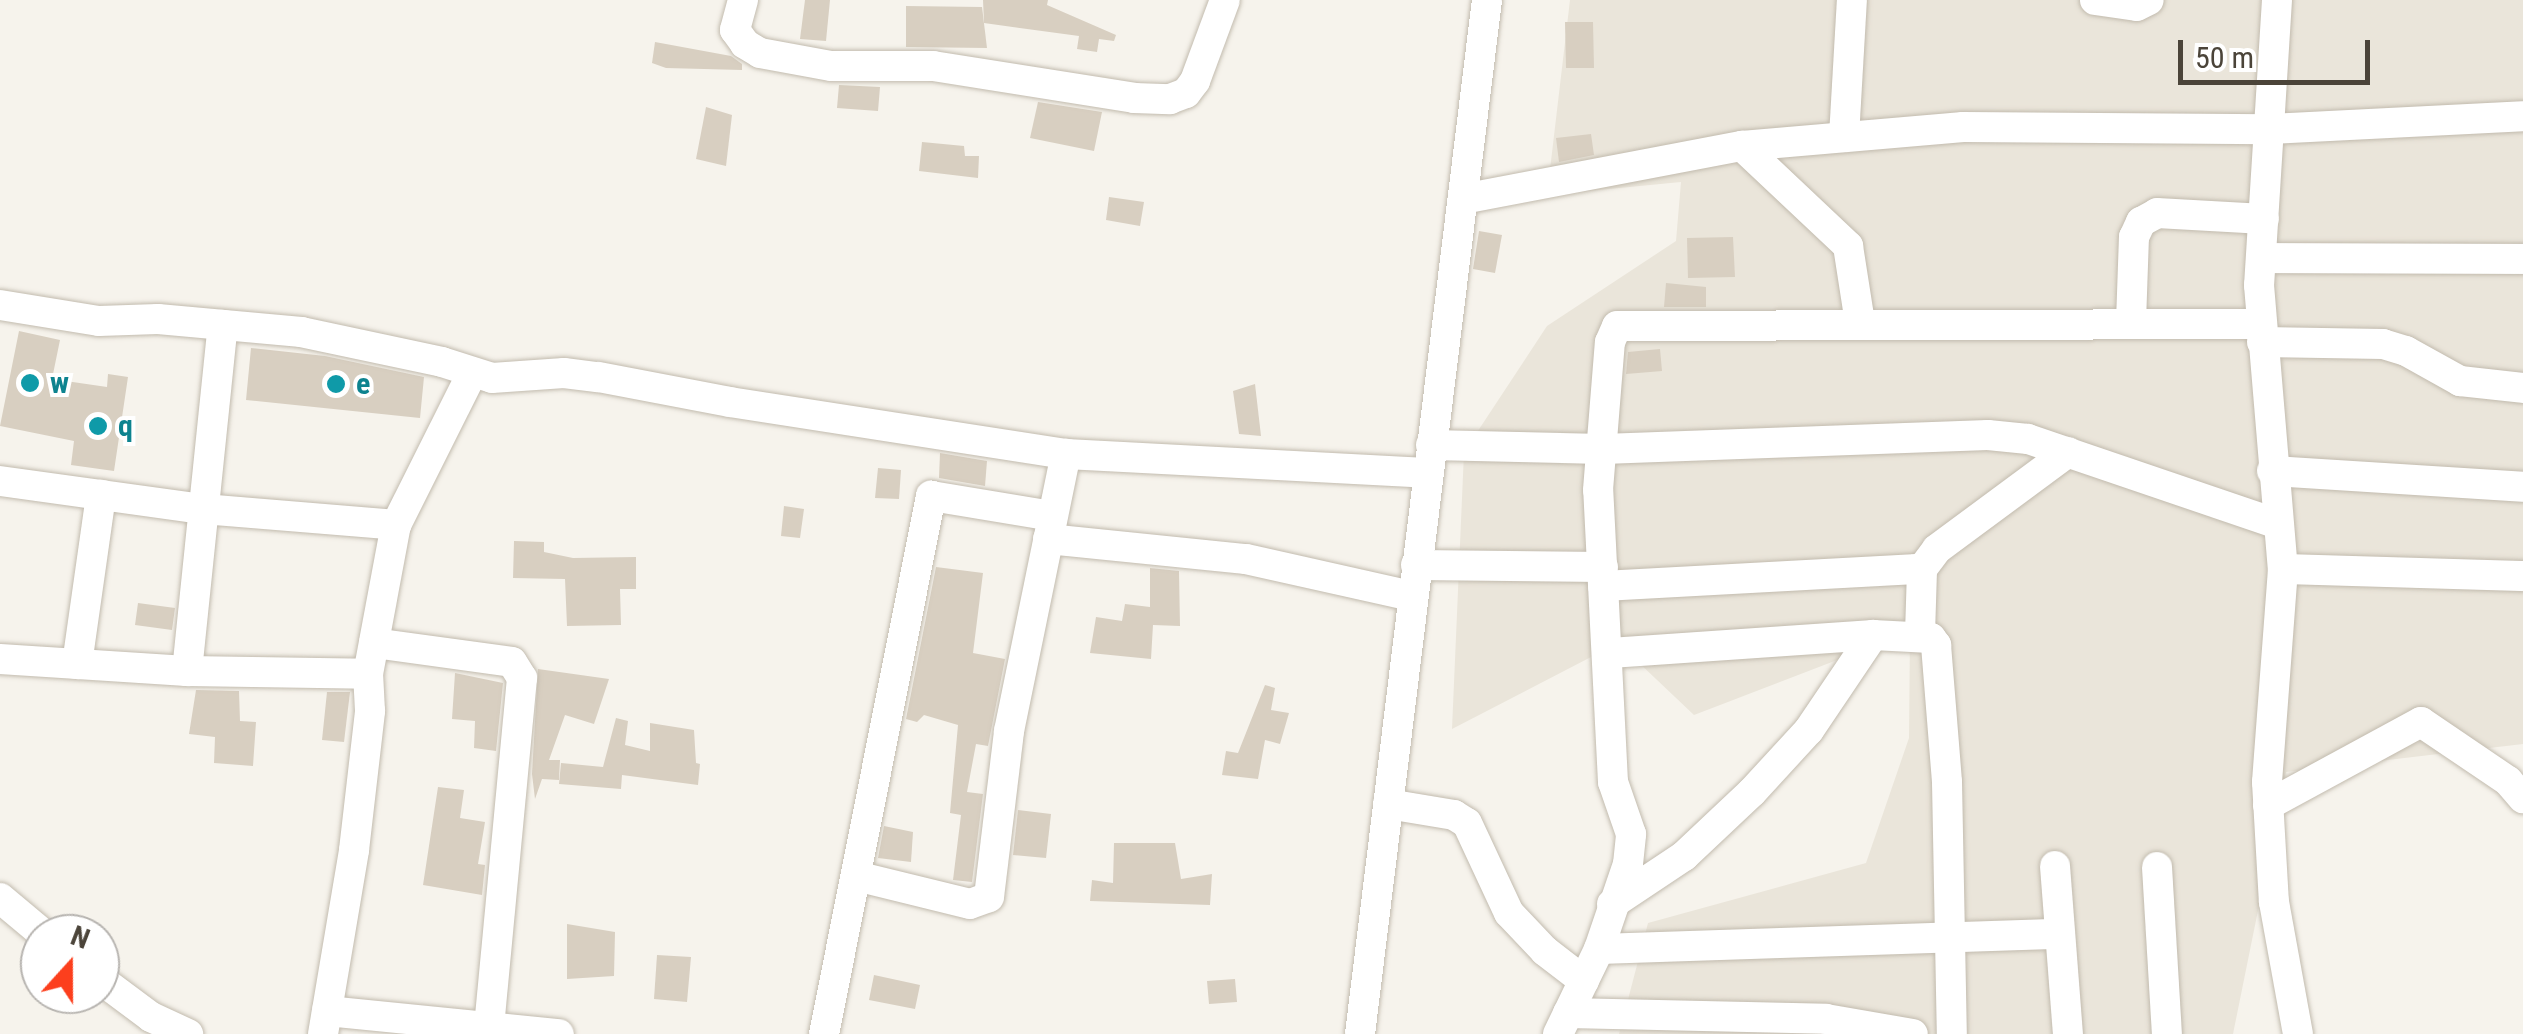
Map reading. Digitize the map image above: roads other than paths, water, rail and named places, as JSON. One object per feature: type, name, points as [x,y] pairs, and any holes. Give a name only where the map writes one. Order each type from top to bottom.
[{"type":"street","points":[[743,0],[736,30],[746,44],[760,53],[831,66],[933,66],[1134,98],[1170,99],[1186,93],[1195,81],[1225,0]]},
{"type":"street","points":[[1360,1034],[1487,0]]},
{"type":"street","points":[[1844,137],[1852,0]]},
{"type":"street","points":[[2096,0],[2138,6],[2149,0]]},
{"type":"street","points":[[2283,5],[2261,258],[2261,333],[2283,569],[2268,805],[2274,902],[2298,1034]]},
{"type":"street","points":[[1463,198],[1742,146],[1963,127],[2270,130],[2523,116]]},
{"type":"street","points":[[1742,146],[1848,246],[1860,324]]},
{"type":"street","points":[[2131,322],[2134,237],[2141,222],[2157,213],[2264,218]]},
{"type":"street","points":[[2261,258],[2523,258]]},
{"type":"street","points":[[0,305],[98,322],[158,319],[340,339],[442,362],[492,378],[564,373],[600,377],[730,402],[1066,454],[1429,459],[1988,435],[2028,439],[2278,524]]},
{"type":"street","points":[[1913,1034],[1826,1019],[1563,1024],[1599,949],[1628,864],[1631,834],[1613,782],[1610,653],[1598,490],[1610,342],[1616,326],[2131,322],[2384,344],[2406,351],[2460,381],[2523,388]]},
{"type":"street","points":[[186,671],[223,325]]},
{"type":"street","points":[[471,374],[396,525],[368,674],[370,711],[354,850],[325,1022],[489,1024],[560,1034]]},
{"type":"street","points":[[1920,634],[1922,569],[1937,549],[2068,452]]},
{"type":"street","points":[[856,876],[970,904],[989,897],[1009,731],[1066,454]]},
{"type":"street","points":[[2272,471],[2523,487]]},
{"type":"street","points":[[0,481],[204,510],[396,525]]},
{"type":"street","points":[[77,664],[100,495]]},
{"type":"street","points":[[824,1034],[931,496],[1050,528],[1246,559],[1412,596]]},
{"type":"street","points":[[1416,565],[1603,577],[1922,569]]},
{"type":"street","points":[[2283,569],[2523,576]]},
{"type":"street","points":[[1610,653],[1873,635],[1920,634],[1936,644],[1952,937],[1952,1034]]},
{"type":"street","points":[[1612,904],[1684,856],[1752,792],[1809,730],[1873,635]]},
{"type":"street","points":[[374,643],[512,662],[522,678],[489,1024]]},
{"type":"street","points":[[0,659],[186,671],[368,674]]},
{"type":"street","points":[[2268,805],[2422,722],[2508,780],[2523,798]]},
{"type":"street","points":[[1388,804],[1454,815],[1467,823],[1509,913],[1545,951],[1584,980]]},
{"type":"street","points":[[2055,866],[2068,1034]]},
{"type":"street","points":[[2157,867],[2167,1034]]},
{"type":"street","points":[[1599,949],[2060,934]]},
{"type":"street","points":[[120,998],[148,1025],[188,1034]]},
{"type":"place","name":"w","points":[[30,383]]},
{"type":"place","name":"e","points":[[336,384]]},
{"type":"place","name":"q","points":[[98,426]]}]
